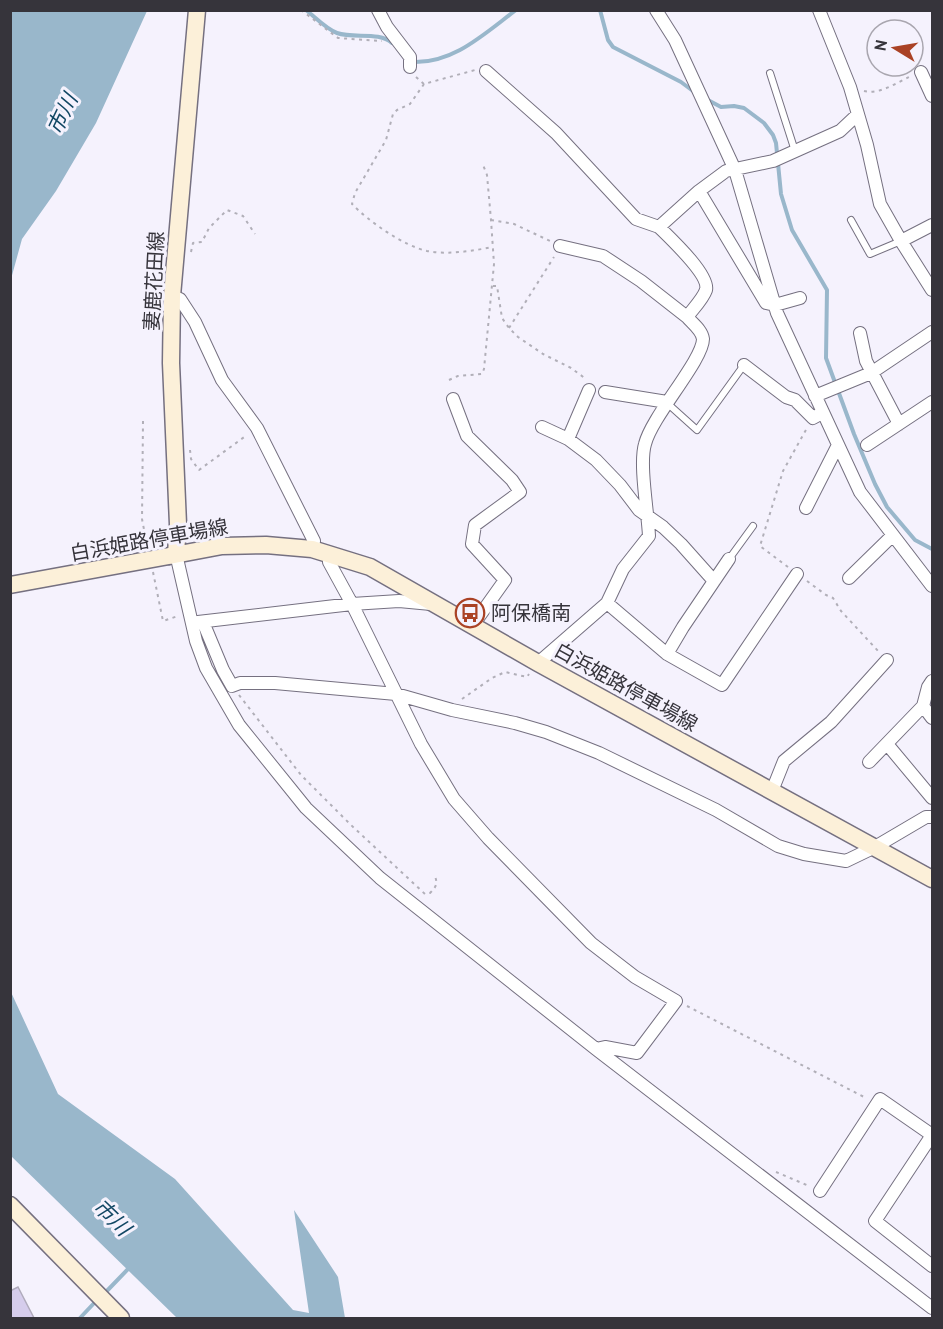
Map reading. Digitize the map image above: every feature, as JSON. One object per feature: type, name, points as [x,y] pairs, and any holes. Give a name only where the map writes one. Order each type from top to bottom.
[{"type":"main road","name":"妻鹿花田線","points":[[172,555],[178,524],[171,363],[172,297],[197,10]]},
{"type":"main road","name":"白浜姫路停車場線","points":[[10,585],[172,555],[233,546],[266,544],[312,549],[370,567],[538,663],[933,879]]},
{"type":"main road","points":[[11,1207],[121,1318]]},
{"type":"street","points":[[378,10],[410,62]]},
{"type":"street","points":[[656,10],[675,40],[735,170],[775,305],[815,396],[818,415],[838,446],[860,492],[933,586]]},
{"type":"street","points":[[819,10],[850,87],[867,145],[880,204],[932,289]]},
{"type":"street","points":[[486,70],[556,133],[636,219],[659,226],[684,252],[706,283],[706,291],[687,317]]},
{"type":"street","points":[[924,78],[933,96]]},
{"type":"street","points":[[659,226],[726,171],[773,161],[840,131],[857,114]]},
{"type":"street","points":[[699,191],[766,303],[775,305],[800,298]]},
{"type":"street","points":[[901,241],[933,225]]},
{"type":"street","points":[[538,663],[607,603],[623,569],[649,536],[643,470],[644,444],[667,402],[700,351],[703,338],[687,317],[641,281],[603,256],[560,246]]},
{"type":"street","points":[[172,297],[180,299],[195,322],[222,380],[256,428],[314,541]]},
{"type":"street","points":[[815,396],[871,373],[933,332]]},
{"type":"street","points":[[860,333],[871,373],[899,424]]},
{"type":"street","points":[[744,365],[786,397],[818,415]]},
{"type":"street","points":[[568,439],[589,390]]},
{"type":"street","points":[[605,392],[667,402]]},
{"type":"street","points":[[453,399],[467,436],[512,480],[520,492],[475,525],[472,544],[505,580],[472,625]]},
{"type":"street","points":[[867,445],[933,402]]},
{"type":"street","points":[[542,427],[568,439],[596,460],[620,485],[634,505],[681,544],[714,580]]},
{"type":"street","points":[[806,508],[838,446]]},
{"type":"street","points":[[849,578],[893,535]]},
{"type":"street","points":[[172,555],[195,619],[232,686],[240,683],[275,682],[396,694],[546,732],[599,753],[716,810],[778,846],[804,854],[846,861],[926,817],[933,817]]},
{"type":"street","points":[[667,654],[729,558]]},
{"type":"street","points":[[328,562],[352,604],[421,744],[454,799],[488,838],[591,943],[635,977],[676,1001],[637,1053],[605,1047],[596,1049]]},
{"type":"street","points":[[607,603],[667,654],[722,685],[797,574]]},
{"type":"street","points":[[195,619],[399,601],[438,605]]},
{"type":"street","points":[[195,619],[196,642],[207,668],[239,725],[306,808],[380,878],[596,1049],[933,1308]]},
{"type":"street","points":[[772,791],[784,761],[831,722],[888,660]]},
{"type":"street","points":[[869,762],[923,706],[928,687],[933,681]]},
{"type":"street","points":[[923,706],[933,718]]},
{"type":"street","points":[[887,744],[933,798]]},
{"type":"street","points":[[820,1191],[880,1099],[932,1135],[874,1221],[930,1260]]},
{"type":"lane","points":[[770,73],[791,153]]},
{"type":"lane","points":[[851,220],[870,254],[901,241]]},
{"type":"lane","points":[[667,402],[697,430],[744,365]]},
{"type":"lane","points":[[729,558],[753,526]]},
{"type":"path","points":[[850,87],[870,92],[906,78]]},
{"type":"path","points":[[424,84],[410,104],[396,110],[393,114],[386,140],[355,193],[352,204],[359,213],[410,245],[427,251],[471,251],[493,247]]},
{"type":"path","points":[[449,380],[458,376],[482,374],[484,369],[492,286],[493,247],[487,175],[483,165]]},
{"type":"path","points":[[189,261],[193,243],[202,242],[213,223],[227,210],[243,216],[255,234]]},
{"type":"path","points":[[491,220],[514,224],[560,246],[509,328]]},
{"type":"path","points":[[492,286],[497,286],[498,305],[502,318],[518,337],[543,354],[571,368],[605,392]]},
{"type":"path","points":[[818,415],[783,471],[760,546],[832,598],[841,611],[888,660]]},
{"type":"path","points":[[143,421],[142,519],[149,553]]},
{"type":"path","points":[[189,444],[192,459],[199,470],[256,428]]},
{"type":"path","points":[[151,564],[163,621],[195,619]]},
{"type":"path","points":[[452,710],[456,703],[492,678],[505,672],[527,677],[538,663]]},
{"type":"path","points":[[232,686],[263,729],[301,775],[425,894],[430,893],[436,887],[437,881],[434,874]]},
{"type":"path","points":[[676,1001],[877,1104]]},
{"type":"path","points":[[751,1167],[760,1165],[820,1191]]},
{"type":"water","name":"市川","points":[[11,10],[147,11],[96,123],[56,191],[22,239],[11,279]]},
{"type":"water","name":"市川","points":[[10,990],[58,1094],[175,1179],[293,1310],[309,1313],[294,1210],[338,1277],[345,1318],[177,1318],[11,1156]]},
{"type":"building","points":[[18,1287],[34,1318],[10,1318],[10,1291]]},
{"type":"waterway","points":[[306,10],[337,33],[380,37],[392,43]]},
{"type":"waterway","points":[[412,62],[427,61],[454,53],[480,38],[516,10]]},
{"type":"waterway","points":[[600,10],[608,40],[613,47],[681,82],[697,94]]},
{"type":"waterway","points":[[706,99],[721,107],[744,108],[764,123],[773,135],[776,143],[781,194],[792,230],[827,290],[826,358],[854,434],[887,507],[915,540],[932,549]]},
{"type":"waterway","points":[[103,1295],[129,1268]]},
{"type":"waterway","points":[[80,1318],[97,1300]]},
{"type":"place","name":"阿保橋南","points":[[470,613]]}]
